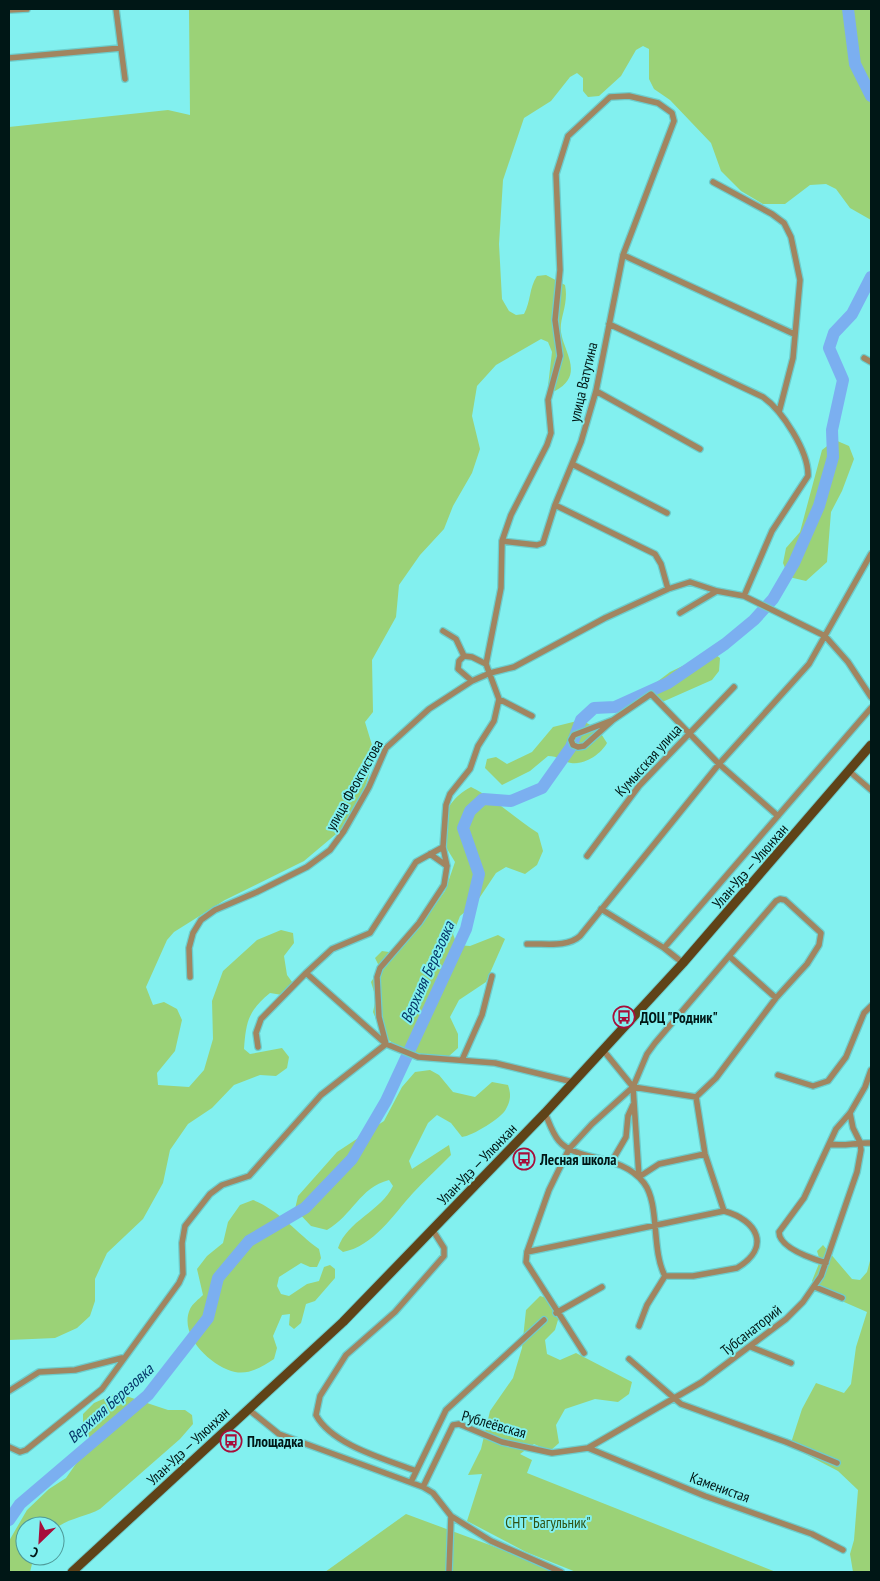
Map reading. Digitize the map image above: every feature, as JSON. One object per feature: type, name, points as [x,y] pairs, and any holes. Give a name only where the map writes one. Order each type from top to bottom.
[{"type":"main road","name":"Улан-Удэ — Улюнхан","points":[[72,1572],[343,1322],[545,1113],[683,963],[871,745]]},
{"type":"street","points":[[9,10],[27,9]]},
{"type":"street","points":[[116,9],[125,79]]},
{"type":"street","points":[[9,58],[121,48]]},
{"type":"street","name":"улица Ватутина","points":[[629,96],[658,103],[672,113],[674,121],[623,255],[596,391],[581,442],[555,505],[543,543],[537,545],[502,541],[511,515],[547,445],[551,433],[548,400],[560,356],[555,320],[560,270],[556,174],[568,136],[610,97],[629,96]]},
{"type":"street","points":[[713,182],[772,214],[784,223],[791,237],[800,280],[793,358],[779,412]]},
{"type":"street","points":[[623,255],[794,334]]},
{"type":"street","points":[[609,324],[763,397],[779,412],[806,457],[808,476],[772,531],[744,596]]},
{"type":"street","points":[[864,358],[871,362]]},
{"type":"street","points":[[596,391],[700,449]]},
{"type":"street","points":[[572,464],[667,513]]},
{"type":"street","points":[[555,505],[654,554],[661,564],[668,589]]},
{"type":"street","points":[[386,1044],[376,998],[377,977],[380,968],[419,923],[444,885],[447,866],[443,847],[446,806],[450,794],[470,769],[478,746],[494,721],[499,699],[486,664],[501,588],[502,541]]},
{"type":"street","points":[[527,944],[575,941],[719,764],[809,664],[871,554]]},
{"type":"street","name":"улица Феоктистова","points":[[190,977],[189,948],[193,933],[202,920],[215,910],[307,867],[330,850],[353,817],[369,788],[386,748],[429,709],[472,681],[490,673],[514,667],[605,618],[668,589],[690,582],[717,591],[744,596],[825,636],[848,662],[871,697]]},
{"type":"street","points":[[680,613],[717,591]]},
{"type":"street","points":[[443,631],[456,639],[464,656]]},
{"type":"street","points":[[464,656],[472,657],[486,664]]},
{"type":"street","points":[[464,656],[459,661],[458,669],[472,681]]},
{"type":"street","name":"Кумысская улица","points":[[587,856],[639,786],[734,686]]},
{"type":"street","points":[[613,720],[580,731],[571,740],[572,745],[584,746],[613,720],[651,694],[719,764],[778,816]]},
{"type":"street","points":[[499,699],[532,716]]},
{"type":"street","points":[[664,948],[871,708]]},
{"type":"street","points":[[849,771],[871,790]]},
{"type":"street","points":[[258,1047],[256,1033],[260,1019],[332,949],[370,933],[413,867],[443,847]]},
{"type":"street","points":[[430,854],[447,866]]},
{"type":"street","points":[[584,1353],[556,1313],[526,1262],[527,1252],[549,1190],[569,1150],[592,1124],[632,1087],[651,1049],[776,901],[780,899],[785,900],[821,933],[819,945],[807,964],[776,998],[716,1078],[696,1097]]},
{"type":"street","points":[[602,909],[664,948],[683,963]]},
{"type":"street","points":[[729,956],[776,998]]},
{"type":"street","points":[[306,973],[386,1044],[418,1058],[462,1060],[513,1066],[573,1082]]},
{"type":"street","points":[[462,1060],[482,1016],[492,976]]},
{"type":"street","points":[[778,1075],[813,1086],[828,1081],[846,1057],[864,1013],[871,1006]]},
{"type":"street","points":[[9,1447],[20,1452],[26,1450],[102,1389],[122,1358],[134,1346],[179,1283],[184,1268],[182,1243],[185,1226],[210,1194],[222,1185],[249,1176],[321,1095],[386,1044]]},
{"type":"street","points":[[603,1050],[632,1087],[639,1177]]},
{"type":"street","points":[[826,1263],[795,1250],[779,1238],[779,1232],[804,1198],[840,1122],[850,1112],[865,1087],[871,1070]]},
{"type":"street","points":[[632,1087],[696,1097]]},
{"type":"street","points":[[696,1097],[705,1154],[724,1211]]},
{"type":"street","points":[[612,1160],[626,1137],[628,1116],[634,1104]]},
{"type":"street","name":"Тубсанаторий","points":[[674,1398],[702,1382],[751,1347],[786,1319],[815,1287],[826,1263],[857,1172],[861,1150],[860,1142],[853,1128],[850,1112]]},
{"type":"street","points":[[545,1113],[559,1140],[569,1150],[612,1160],[639,1177],[645,1184],[649,1194],[658,1258],[665,1276]]},
{"type":"street","points":[[829,1144],[840,1146],[860,1142],[871,1143]]},
{"type":"street","points":[[639,1177],[659,1164],[705,1154]]},
{"type":"street","points":[[527,1252],[724,1211],[746,1219],[753,1227],[757,1238],[756,1248],[751,1257],[737,1268],[693,1276],[665,1276]]},
{"type":"street","points":[[416,1471],[364,1451],[332,1434],[320,1424],[316,1416],[316,1410],[320,1396],[346,1355],[390,1318],[444,1256],[444,1248],[432,1229]]},
{"type":"street","points":[[638,1326],[647,1305],[665,1276]]},
{"type":"street","points":[[556,1313],[602,1286]]},
{"type":"street","points":[[815,1287],[842,1298]]},
{"type":"street","name":"Рублеёвская","points":[[411,1482],[446,1410],[544,1320]]},
{"type":"street","points":[[751,1347],[791,1363]]},
{"type":"street","points":[[9,1391],[39,1372],[75,1370],[122,1358]]},
{"type":"street","points":[[630,1359],[674,1398],[690,1408],[786,1442],[837,1464]]},
{"type":"street","name":"Рублеёвская","points":[[424,1487],[453,1424],[459,1424],[502,1442],[552,1453],[588,1448],[674,1398]]},
{"type":"street","points":[[248,1410],[279,1434],[424,1487],[433,1493],[451,1516],[491,1541],[561,1572]]},
{"type":"street","name":"Каменистая","points":[[588,1448],[705,1496],[812,1534],[843,1550]]},
{"type":"street","points":[[449,1572],[451,1516]]},
{"type":"green space","points":[[189,9],[871,9],[871,220],[850,208],[836,189],[826,184],[810,185],[785,204],[763,204],[741,191],[721,171],[711,143],[670,100],[654,89],[649,79],[649,49],[643,46],[636,50],[621,76],[599,96],[588,97],[583,91],[583,78],[577,73],[570,77],[551,101],[524,118],[503,180],[499,244],[502,299],[509,311],[516,315],[524,314],[537,276],[546,275],[565,285],[566,299],[561,332],[570,363],[571,371],[569,378],[564,385],[555,391],[548,386],[552,352],[548,342],[541,339],[496,365],[477,386],[472,416],[480,449],[472,473],[453,506],[444,529],[420,555],[399,585],[396,617],[372,660],[373,712],[365,722],[375,755],[365,787],[342,829],[304,861],[225,900],[174,932],[167,940],[146,987],[153,1005],[164,1002],[177,1009],[182,1020],[175,1051],[157,1073],[158,1085],[189,1087],[204,1070],[213,1039],[212,1001],[223,971],[257,940],[281,930],[293,933],[294,943],[284,956],[287,975],[295,986],[287,994],[270,993],[257,1006],[247,1024],[244,1049],[250,1054],[282,1048],[289,1057],[287,1068],[276,1076],[260,1075],[234,1085],[212,1108],[188,1124],[170,1150],[163,1183],[143,1219],[107,1253],[95,1279],[95,1301],[90,1316],[77,1328],[55,1338],[9,1340],[9,127],[168,110],[190,115]]},
{"type":"green space","points":[[835,440],[849,446],[854,459],[842,491],[831,512],[827,562],[806,581],[789,577],[783,563],[786,548],[800,532],[822,450]]},
{"type":"green space","points":[[712,652],[720,658],[719,671],[712,680],[660,703],[649,699],[649,688],[670,672]]},
{"type":"green space","points":[[581,720],[598,729],[607,743],[597,755],[587,760],[571,763],[548,756],[530,771],[502,785],[485,768],[487,759],[496,757],[507,764],[532,752],[553,727]]},
{"type":"green space","points":[[471,787],[489,797],[538,833],[543,851],[537,865],[525,874],[506,867],[496,873],[476,903],[460,916],[453,934],[457,945],[470,946],[498,935],[505,939],[486,982],[459,1000],[450,1017],[458,1034],[458,1048],[448,1057],[421,1054],[400,1048],[383,1036],[373,1012],[376,998],[371,982],[380,968],[375,958],[382,951],[396,953],[421,925],[445,891],[455,862],[444,840],[445,816],[452,802]]},
{"type":"green space","points":[[430,1070],[439,1075],[453,1092],[475,1097],[492,1082],[508,1085],[510,1097],[508,1106],[493,1122],[462,1137],[451,1123],[437,1115],[428,1123],[409,1161],[412,1169],[449,1145],[451,1155],[382,1228],[364,1243],[354,1249],[343,1252],[338,1248],[342,1239],[356,1223],[388,1195],[393,1186],[389,1180],[370,1189],[336,1224],[327,1230],[311,1226],[295,1209],[298,1196],[337,1152],[384,1121],[402,1087],[415,1072]]},
{"type":"green space","points":[[253,1200],[280,1216],[319,1249],[321,1258],[317,1267],[310,1267],[301,1263],[279,1277],[277,1286],[281,1294],[289,1296],[307,1284],[319,1281],[324,1267],[330,1265],[335,1269],[335,1278],[315,1301],[306,1304],[301,1323],[294,1329],[289,1325],[290,1314],[282,1315],[273,1336],[277,1348],[274,1359],[256,1369],[241,1373],[226,1369],[217,1364],[199,1349],[189,1330],[188,1319],[191,1307],[203,1295],[197,1269],[207,1256],[223,1243],[228,1222],[240,1205]]},
{"type":"green space","points":[[823,1245],[852,1279],[860,1280],[867,1272],[871,1257],[871,1572],[853,1572],[850,1554],[854,1540],[858,1490],[838,1471],[790,1446],[802,1409],[816,1383],[844,1393],[851,1384],[856,1347],[867,1312],[821,1292],[812,1281],[820,1261],[817,1251]]},
{"type":"green space","name":"СНТ \"Багульник\"","points":[[540,1296],[550,1299],[560,1313],[555,1330],[545,1340],[547,1354],[560,1360],[576,1353],[632,1382],[629,1394],[618,1402],[595,1399],[565,1409],[556,1425],[559,1443],[550,1451],[534,1444],[520,1454],[532,1460],[527,1473],[776,1572],[576,1572],[526,1552],[467,1521],[482,1474],[468,1475],[481,1449],[490,1411],[513,1378],[522,1348],[526,1310]]},
{"type":"green space","points":[[117,1393],[168,1410],[185,1410],[192,1415],[193,1424],[180,1439],[100,1509],[65,1522],[65,1516],[24,1516],[27,1510],[49,1489],[66,1478],[87,1448],[89,1436],[83,1428],[83,1414],[94,1403]]},
{"type":"green space","points":[[406,1514],[541,1564],[561,1572],[325,1572]]},
{"type":"green space","points":[[15,1531],[15,1566],[32,1566],[30,1572],[9,1572],[9,1541]]},
{"type":"waterway","name":"Верхняя Березовка","points":[[848,9],[855,64],[871,96]]},
{"type":"waterway","name":"Верхняя Березовка","points":[[9,1520],[20,1504],[148,1395],[208,1318],[218,1278],[249,1241],[305,1208],[352,1159],[386,1101],[466,929],[479,874],[463,828],[470,811],[483,799],[511,801],[542,788],[571,747],[581,720],[594,708],[615,707],[668,683],[725,644],[754,620],[773,599],[794,563],[819,506],[833,457],[832,430],[843,380],[829,348],[834,333],[852,314],[871,277]]},
{"type":"place","name":"ДОЦ \"Родник\"","points":[[624,1017]]},
{"type":"place","name":"Лесная школа","points":[[524,1159]]},
{"type":"place","name":"Площадка","points":[[231,1441]]}]
